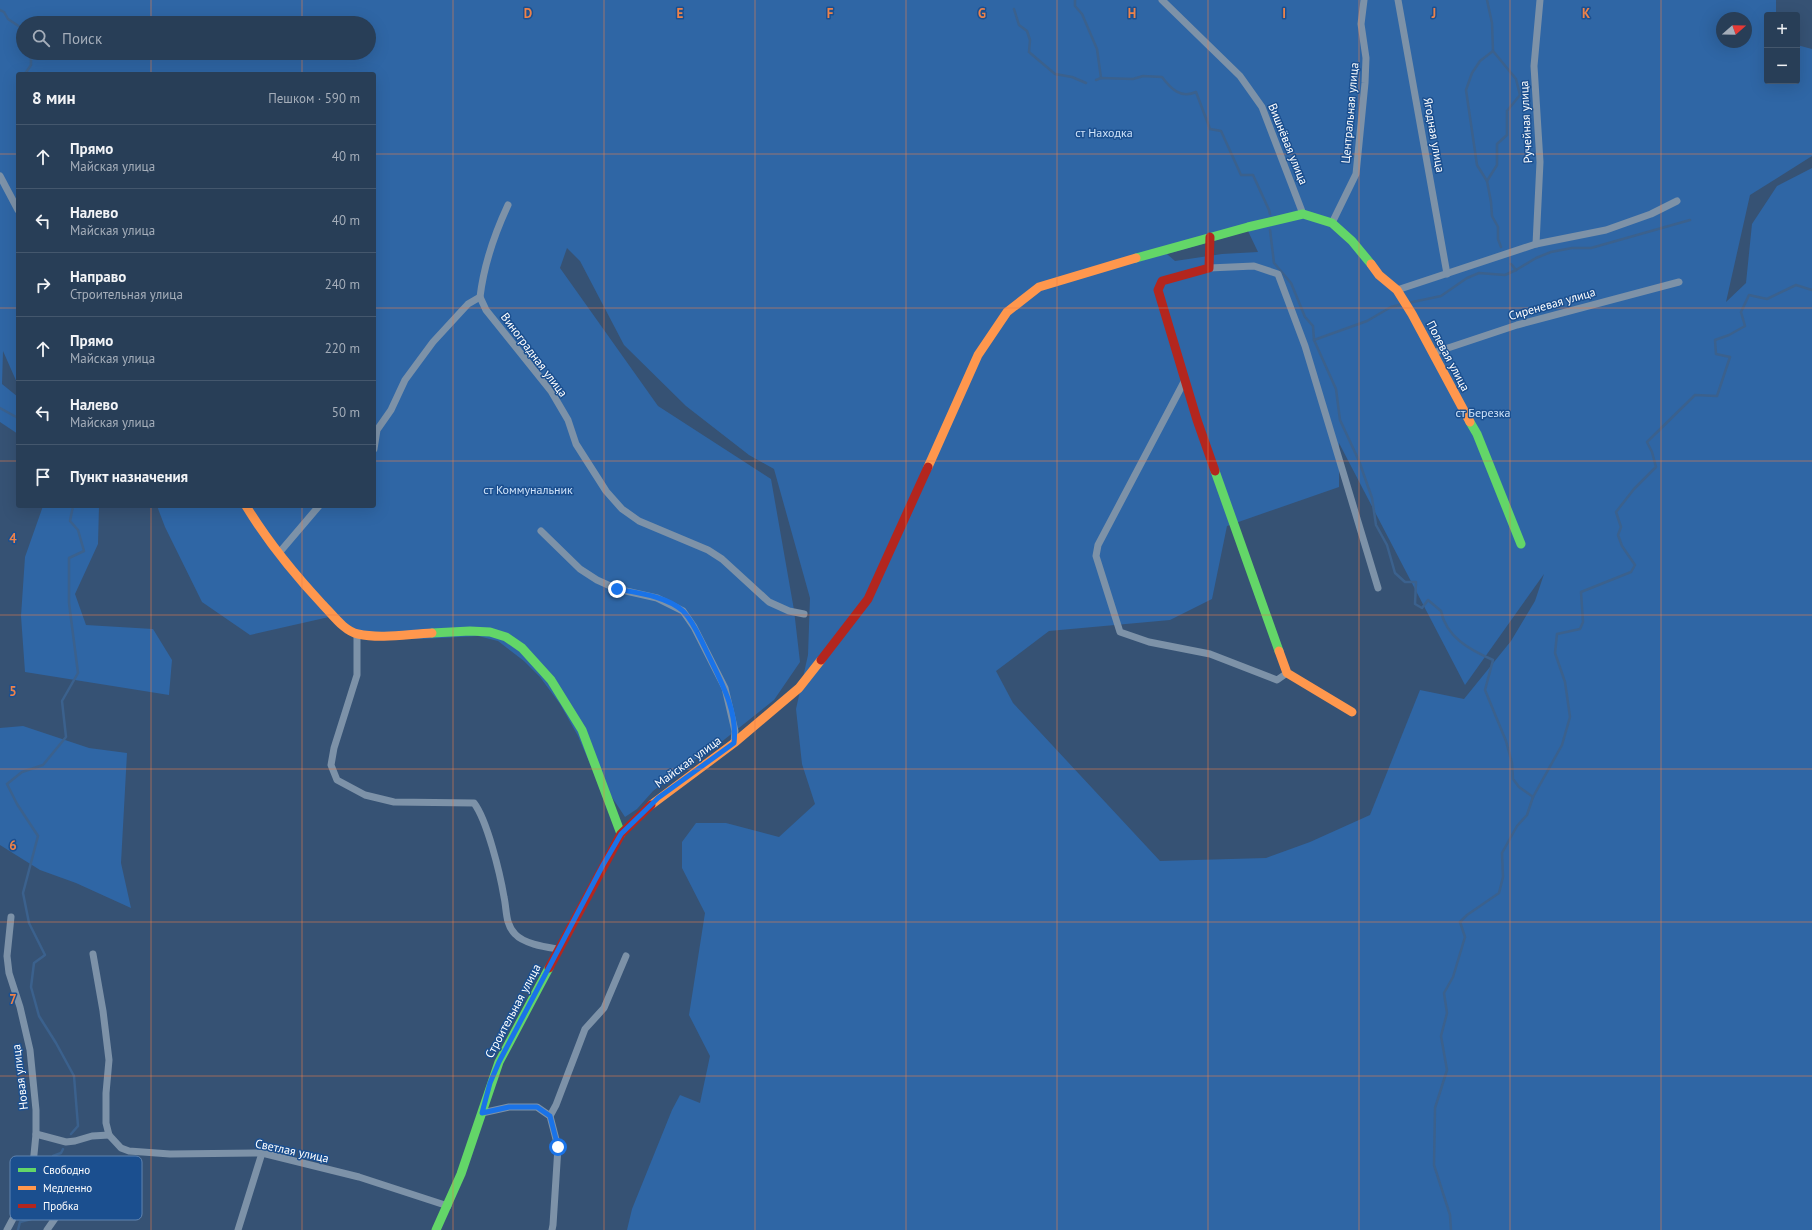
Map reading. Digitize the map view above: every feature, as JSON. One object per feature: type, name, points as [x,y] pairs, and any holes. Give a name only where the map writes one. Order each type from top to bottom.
[{"type":"street","name":"Вишнёвая улица","points":[[1162,0],[1240,76],[1262,107],[1303,214]]},
{"type":"street","name":"Центральная улица","points":[[1332,223],[1356,174],[1365,83],[1366,58],[1362,24],[1364,0]]},
{"type":"street","name":"Ягодная улица","points":[[1398,0],[1447,274]]},
{"type":"street","name":"Ручейная улица","points":[[1536,244],[1540,162],[1534,66],[1540,0]]},
{"type":"street","points":[[0,176],[16,206]]},
{"type":"street","points":[[1400,294],[1447,274],[1536,244],[1606,230],[1651,214],[1677,201]]},
{"type":"street","points":[[376,436],[377,430],[390,410],[405,380],[433,342],[468,304],[480,297],[483,274],[493,238],[508,205]]},
{"type":"street","points":[[1303,214],[1332,223]]},
{"type":"street","name":"Майская улица","points":[[621,834],[658,798],[734,743],[799,688],[868,599],[978,355],[1007,312],[1039,287],[1078,274],[1210,237],[1303,214]]},
{"type":"street","name":"Полевая улица","points":[[1332,223],[1352,242],[1379,275],[1400,294],[1412,314],[1477,434],[1521,544]]},
{"type":"street","points":[[1209,268],[1210,237]]},
{"type":"street","points":[[1352,712],[1287,673],[1196,420],[1158,290],[1162,281],[1209,268],[1254,266],[1278,274],[1304,346],[1378,588]]},
{"type":"street","name":"Сиреневая улица","points":[[1433,353],[1517,325],[1679,282]]},
{"type":"street","name":"Виноградная улица","points":[[480,297],[486,310],[551,391],[568,420],[576,444],[606,491],[622,509],[639,521],[708,550],[722,559],[769,602],[789,611],[804,614]]},
{"type":"street","points":[[1185,380],[1098,545],[1096,556],[1120,632],[1149,642],[1210,654],[1277,680],[1287,673]]},
{"type":"street","points":[[247,508],[263,534],[295,575],[344,627],[357,634],[376,636],[470,631],[490,632],[506,637],[522,648],[551,680],[582,730],[621,834]]},
{"type":"street","points":[[278,553],[317,508]]},
{"type":"street","name":"Майская улица","points":[[541,531],[580,568],[597,580],[617,589],[657,598],[683,611],[694,627],[725,688],[735,731],[734,743]]},
{"type":"street","points":[[357,634],[357,675],[334,748],[331,765],[337,780],[365,795],[394,802],[474,803],[481,812],[491,846],[504,896],[508,925],[516,936],[536,945],[558,950]]},
{"type":"street","name":"Строительная улица","points":[[436,1230],[448,1206],[482,1113],[490,1083],[499,1062],[603,865],[621,834]]},
{"type":"street","name":"Новая улица","points":[[11,917],[7,956],[9,973],[20,1006],[30,1050],[36,1110],[34,1156]]},
{"type":"street","points":[[36,1134],[66,1142],[109,1135],[105,1114],[109,1060],[103,1011],[93,954]]},
{"type":"street","points":[[550,1116],[556,1105],[585,1029],[604,1008],[626,956]]},
{"type":"street","points":[[482,1113],[509,1107],[537,1107],[550,1116],[558,1147],[552,1230]]},
{"type":"street","name":"Светлая улица","points":[[109,1135],[121,1148],[129,1151],[170,1154],[262,1153],[359,1177],[448,1206]]},
{"type":"street","points":[[238,1230],[262,1153]]},
{"type":"street","name":"Новая улица","points":[[7,1230],[12,1220]]},
{"type":"street","points":[[47,1230],[54,1220]]},
{"type":"green space","points":[[0,0],[1776,0],[1776,12],[1764,12],[1764,84],[1800,84],[1800,46],[1812,49],[1812,156],[1750,195],[1726,302],[1746,283],[1752,224],[1777,186],[1812,168],[1812,1230],[627,1230],[632,1209],[672,1110],[680,1095],[700,1103],[710,1056],[689,1015],[705,913],[682,868],[682,842],[696,823],[726,823],[779,837],[815,804],[802,764],[796,709],[808,655],[810,598],[774,469],[749,455],[686,406],[624,345],[580,261],[567,248],[560,268],[658,406],[771,479],[794,610],[800,662],[774,700],[715,747],[688,764],[653,791],[637,809],[625,817],[590,764],[578,736],[560,704],[540,677],[524,661],[498,641],[478,636],[421,639],[359,638],[329,617],[250,635],[202,602],[165,527],[158,508],[376,508],[376,72],[16,72],[16,380],[3,351],[2,384],[16,395],[16,433],[0,422]],"holes":[[[1248,231],[1258,252],[1222,254],[1175,261],[1167,254]],[[1339,443],[1465,685],[1544,574],[1535,601],[1511,641],[1464,699],[1420,690],[1370,815],[1310,842],[1266,858],[1160,861],[1013,703],[996,671],[1049,631],[1170,620],[1212,599],[1227,526],[1339,487]]]},
{"type":"green space","points":[[42,508],[99,508],[98,544],[75,594],[86,625],[153,629],[172,660],[169,695],[25,672],[21,616],[25,557]]},
{"type":"green space","points":[[23,726],[89,748],[127,753],[121,863],[131,908],[76,883],[40,870],[0,845],[0,728]]},
{"type":"waterway","points":[[1075,0],[1075,6],[1082,14],[1097,49],[1101,78]]},
{"type":"waterway","points":[[1487,0],[1492,23],[1493,51],[1516,79],[1520,95],[1507,111],[1507,135],[1497,144],[1497,165],[1487,181],[1492,216],[1498,227],[1498,239],[1501,247]]},
{"type":"waterway","points":[[1014,9],[1019,25],[1027,31],[1030,40],[1029,52],[1055,74],[1072,77],[1086,83]]},
{"type":"waterway","points":[[0,10],[4,12],[8,19],[16,24]]},
{"type":"waterway","points":[[1487,181],[1477,165],[1466,90],[1472,73],[1480,61],[1493,51]]},
{"type":"waterway","points":[[26,72],[31,65],[31,60]]},
{"type":"waterway","points":[[1096,80],[1101,78],[1133,79],[1143,76],[1162,77],[1177,92],[1186,94],[1196,92],[1210,129],[1221,131],[1241,175],[1253,175],[1270,214]]},
{"type":"waterway","points":[[1516,270],[1536,258],[1551,252],[1572,248],[1591,248],[1690,220]]},
{"type":"waterway","points":[[1270,230],[1274,263],[1291,283],[1305,317],[1313,326],[1314,340],[1336,389],[1340,420],[1359,461],[1372,498],[1376,525],[1387,545],[1395,573],[1405,582],[1416,582],[1415,604],[1422,608],[1428,600],[1441,611],[1448,628],[1460,642],[1493,660],[1485,690],[1506,741],[1512,763],[1513,779],[1519,787],[1533,797]]},
{"type":"waterway","points":[[1408,303],[1441,296],[1467,278],[1479,273],[1505,275],[1516,270],[1511,264]]},
{"type":"waterway","points":[[1451,1230],[1450,1215],[1434,1165],[1435,1108],[1447,1070],[1441,1036],[1447,1013],[1444,993],[1453,977],[1465,937],[1460,922],[1467,915],[1499,893],[1503,877],[1502,853],[1517,826],[1527,815],[1533,797],[1562,745],[1570,717],[1565,682],[1555,653],[1557,634],[1580,629],[1583,622],[1581,592],[1631,572],[1635,565],[1622,546],[1618,535],[1621,527],[1616,512],[1634,489],[1656,467],[1652,452],[1647,442],[1695,395],[1717,396],[1730,357],[1716,354],[1715,340],[1729,335],[1745,326],[1741,312],[1749,295],[1767,299],[1796,285],[1812,290]]},
{"type":"waterway","points":[[1314,340],[1367,321],[1391,307],[1403,304]]},
{"type":"waterway","points":[[0,408],[16,417]]},
{"type":"waterway","points":[[71,1134],[78,1126],[74,1076],[39,1016],[31,987],[34,963],[45,955],[29,923],[23,893],[38,836],[17,804],[7,784],[22,772],[43,765],[66,737],[62,701],[78,673],[69,603],[69,558],[84,551],[78,530],[70,521],[73,508]]},
{"type":"waterway","points":[[53,1156],[61,1153],[63,1149]]},
{"type":"waterway","points":[[18,1230],[20,1222],[27,1220]]},
{"type":"traffic: fast","points":[[1136,258],[1248,227],[1303,214],[1332,223],[1352,241],[1371,264]]},
{"type":"traffic: fast","points":[[1470,422],[1477,434],[1521,544]]},
{"type":"traffic: fast","points":[[1215,471],[1279,651]]},
{"type":"traffic: fast","points":[[432,633],[470,631],[490,632],[506,637],[522,648],[551,680],[582,730],[621,834]]},
{"type":"traffic: fast","points":[[436,1230],[461,1174],[499,1062],[549,968]]},
{"type":"traffic: slow","points":[[928,467],[978,355],[1007,312],[1039,287],[1136,258]]},
{"type":"traffic: slow","points":[[1371,264],[1379,275],[1397,290],[1412,314],[1470,422]]},
{"type":"traffic: slow","points":[[247,508],[272,545],[292,570],[335,618],[348,630],[358,634],[376,636],[432,633]]},
{"type":"traffic: slow","points":[[1279,651],[1287,673],[1352,712]]},
{"type":"traffic: slow","points":[[651,805],[734,743],[799,688],[821,660]]},
{"type":"traffic: jam","points":[[1210,237],[1209,268],[1162,281],[1158,290],[1197,420],[1215,471]]},
{"type":"traffic: jam","points":[[821,660],[868,599],[928,467]]},
{"type":"traffic: jam","points":[[549,968],[621,834],[651,805]]},
{"type":"route","points":[[558,1147],[550,1116],[537,1107],[509,1107],[482,1113],[490,1083],[499,1062],[603,865],[621,834],[658,798],[734,743],[735,731],[732,712],[725,688],[694,627],[683,611],[657,598],[617,589]]},
{"type":"park label","name":"ст Находка","points":[[1104,133]]},
{"type":"park label","name":"ст Березка","points":[[1483,413]]},
{"type":"park label","name":"ст Коммунальник","points":[[528,490]]}]
